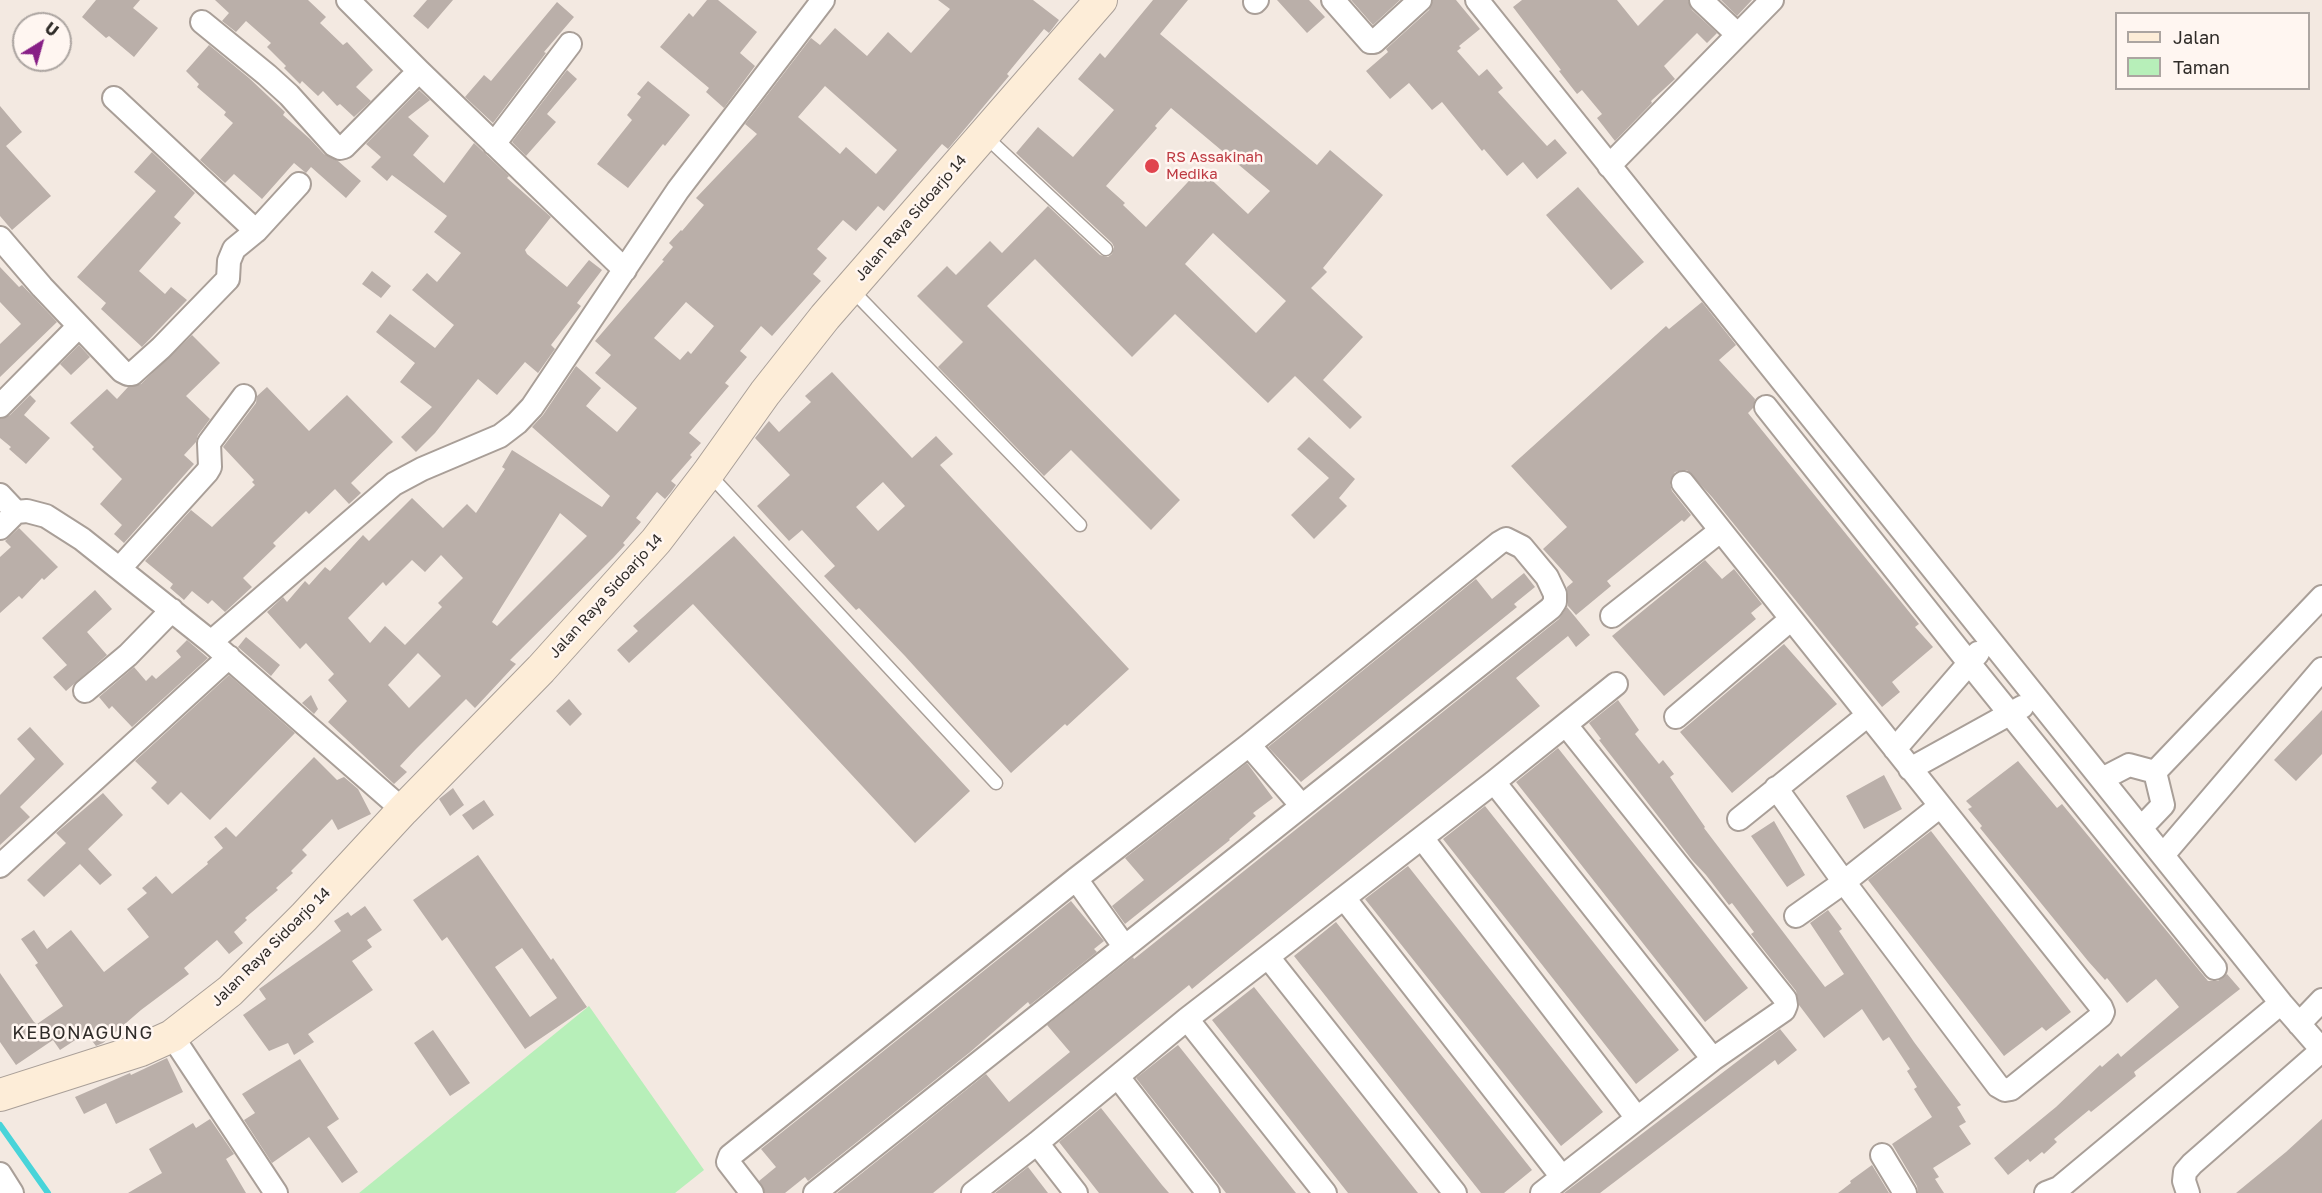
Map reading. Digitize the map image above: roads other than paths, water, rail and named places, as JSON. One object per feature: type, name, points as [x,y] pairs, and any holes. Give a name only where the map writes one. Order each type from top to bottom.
[{"type":"main road","name":"Jalan Raya Sidoarjo 14","points":[[12,1091],[141,1050],[172,1036],[230,991],[304,917],[403,810],[541,669],[656,542],[765,393],[850,288],[1101,0]]},
{"type":"street","points":[[348,0],[624,270]]},
{"type":"street","points":[[211,642],[394,484],[422,469],[500,436],[517,423],[532,407],[678,190],[823,0]]},
{"type":"street","points":[[1333,0],[1370,42],[1374,42],[1420,0]]},
{"type":"street","points":[[1478,0],[2281,1003],[2322,1050],[2192,1164],[2185,1172],[2184,1180],[2188,1193]]},
{"type":"street","points":[[1701,0],[1737,34]]},
{"type":"street","points":[[1609,166],[1772,0]]},
{"type":"street","points":[[202,22],[289,95],[334,145],[340,148],[344,147],[419,71]]},
{"type":"street","points":[[494,144],[570,44]]},
{"type":"street","points":[[114,98],[256,231]]},
{"type":"street","points":[[0,238],[122,371],[132,374],[161,348],[228,279],[229,261],[234,249],[256,231],[299,184]]},
{"type":"street","points":[[0,406],[79,326]]},
{"type":"street","points":[[120,568],[207,472],[210,467],[209,443],[244,396]]},
{"type":"street","points":[[1766,407],[2009,714],[2215,968]]},
{"type":"street","points":[[1683,483],[2068,966],[2103,1012],[2102,1016],[2011,1089],[2005,1090],[1998,1086],[1776,788]]},
{"type":"street","points":[[0,495],[16,512]]},
{"type":"street","points":[[0,528],[16,512],[27,511],[46,516],[81,539],[229,657],[403,810]]},
{"type":"street","points":[[1612,616],[1720,531]]},
{"type":"street","points":[[752,1193],[728,1162],[730,1156],[1076,879],[1249,745],[1499,543],[1506,539],[1522,547],[1546,577],[1555,594],[1555,602],[1551,608],[815,1193]]},
{"type":"street","points":[[2155,772],[2322,597]]},
{"type":"street","points":[[85,691],[128,655],[172,610]]},
{"type":"street","points":[[1676,717],[1790,620]]},
{"type":"street","points":[[1895,750],[1990,639]]},
{"type":"street","points":[[0,866],[229,657]]},
{"type":"street","points":[[2163,855],[2322,669]]},
{"type":"street","points":[[973,1193],[1188,1019],[1494,782],[1616,684]]},
{"type":"street","points":[[1910,769],[2038,698]]},
{"type":"street","points":[[1739,819],[1868,715]]},
{"type":"street","points":[[1542,1193],[1713,1059],[1784,1010],[1786,1005],[1785,999],[1566,725]]},
{"type":"street","points":[[1249,745],[1302,806]]},
{"type":"street","points":[[2103,779],[2129,765],[2155,772]]},
{"type":"street","points":[[2141,828],[2163,805],[2155,772]]},
{"type":"street","points":[[1494,782],[1713,1059]]},
{"type":"street","points":[[1796,916],[1844,882],[1939,807]]},
{"type":"street","points":[[1422,838],[1637,1118]]},
{"type":"street","points":[[1076,879],[1124,946]]},
{"type":"street","points":[[1344,898],[1562,1177]]},
{"type":"street","points":[[1268,957],[1455,1193]]},
{"type":"street","points":[[2299,1024],[2322,1000]]},
{"type":"street","points":[[2053,1191],[2281,1003]]},
{"type":"street","points":[[1188,1019],[1325,1193]]},
{"type":"street","points":[[172,1036],[276,1193]]},
{"type":"street","points":[[1118,1077],[1208,1193]]},
{"type":"street","points":[[1037,1143],[1076,1193]]},
{"type":"street","points":[[1882,1155],[1905,1193]]},
{"type":"street","points":[[0,1174],[12,1193]]},
{"type":"lane","points":[[984,135],[1106,249]]},
{"type":"lane","points":[[850,288],[1080,525]]},
{"type":"lane","points":[[708,473],[996,783]]},
{"type":"waterway","points":[[0,1125],[48,1193]]},
{"type":"place","name":"RS Assakinah Medika","points":[[1152,166]]},
{"type":"district","name":"KEBONAGUNG","points":[[83,1033]]}]
